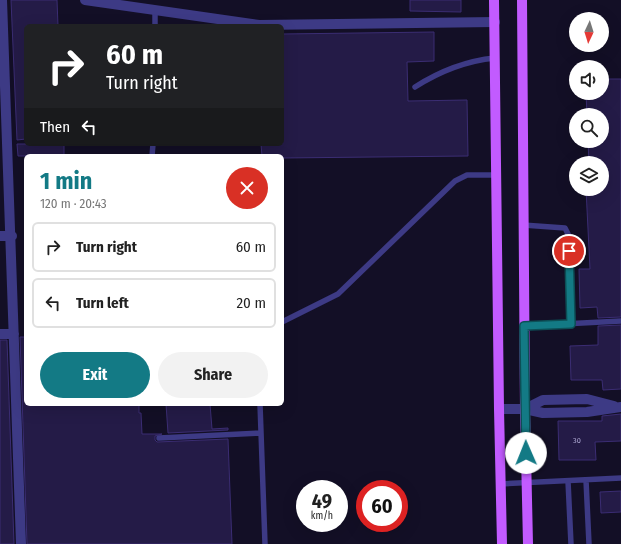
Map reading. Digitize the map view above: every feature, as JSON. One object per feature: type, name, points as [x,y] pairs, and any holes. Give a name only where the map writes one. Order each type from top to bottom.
[{"type":"main road","points":[[494,0],[502,544]]},
{"type":"main road","points":[[522,0],[524,326],[528,544]]},
{"type":"street","points":[[2,0],[12,236],[21,544]]},
{"type":"street","points":[[85,0],[155,12],[251,24]]},
{"type":"street","points":[[284,25],[495,22]]},
{"type":"street","points":[[0,236],[12,236]]},
{"type":"street","points":[[0,334],[14,334]]},
{"type":"street","points":[[499,409],[525,408],[543,413],[587,412],[620,407]]},
{"type":"lane","points":[[155,12],[155,24]]},
{"type":"lane","points":[[415,87],[456,66],[478,60],[495,58]]},
{"type":"lane","points":[[284,321],[338,294],[455,181],[467,175],[497,175]]},
{"type":"lane","points":[[523,225],[565,228],[569,236],[571,324]]},
{"type":"lane","points":[[524,326],[621,321]]},
{"type":"lane","points":[[260,406],[265,544]]},
{"type":"lane","points":[[159,438],[261,433]]},
{"type":"lane","points":[[500,484],[621,478]]},
{"type":"lane","points":[[586,480],[589,544]]},
{"type":"lane","points":[[568,481],[571,544]]},
{"type":"building","points":[[11,0],[57,0],[58,24],[24,24],[24,139],[17,140]]},
{"type":"building","points":[[410,0],[461,0],[461,12],[410,11]]},
{"type":"building","points":[[434,32],[434,61],[407,62],[408,101],[467,100],[468,156],[284,158],[284,154],[262,154],[261,146],[284,146],[284,34]]},
{"type":"building","points":[[609,79],[621,79],[621,317],[598,318],[597,307],[580,308],[579,269],[590,269],[586,196],[609,196],[609,156],[589,156],[588,148],[609,148],[609,108],[587,108],[586,100],[609,100]]},
{"type":"building","points":[[17,144],[24,144],[24,146],[64,146],[64,154],[24,154],[24,156],[18,156]]},
{"type":"building","points":[[621,325],[621,389],[603,390],[602,380],[571,380],[570,346],[598,345],[598,326]]},
{"type":"building","points":[[20,337],[24,337],[24,406],[139,406],[139,413],[141,413],[142,434],[162,434],[155,436],[155,440],[157,442],[228,439],[232,544],[27,544]]},
{"type":"building","points":[[0,340],[7,340],[14,544],[0,544]]},
{"type":"building","points":[[166,406],[210,406],[212,429],[228,428],[228,430],[168,433]]},
{"type":"building","points":[[621,414],[621,441],[595,442],[596,460],[559,460],[558,421],[602,421],[602,416]]},
{"type":"building","points":[[621,491],[621,512],[601,513],[600,492]]},
{"type":"route","points":[[526,453],[524,326],[571,324],[569,251]]}]
